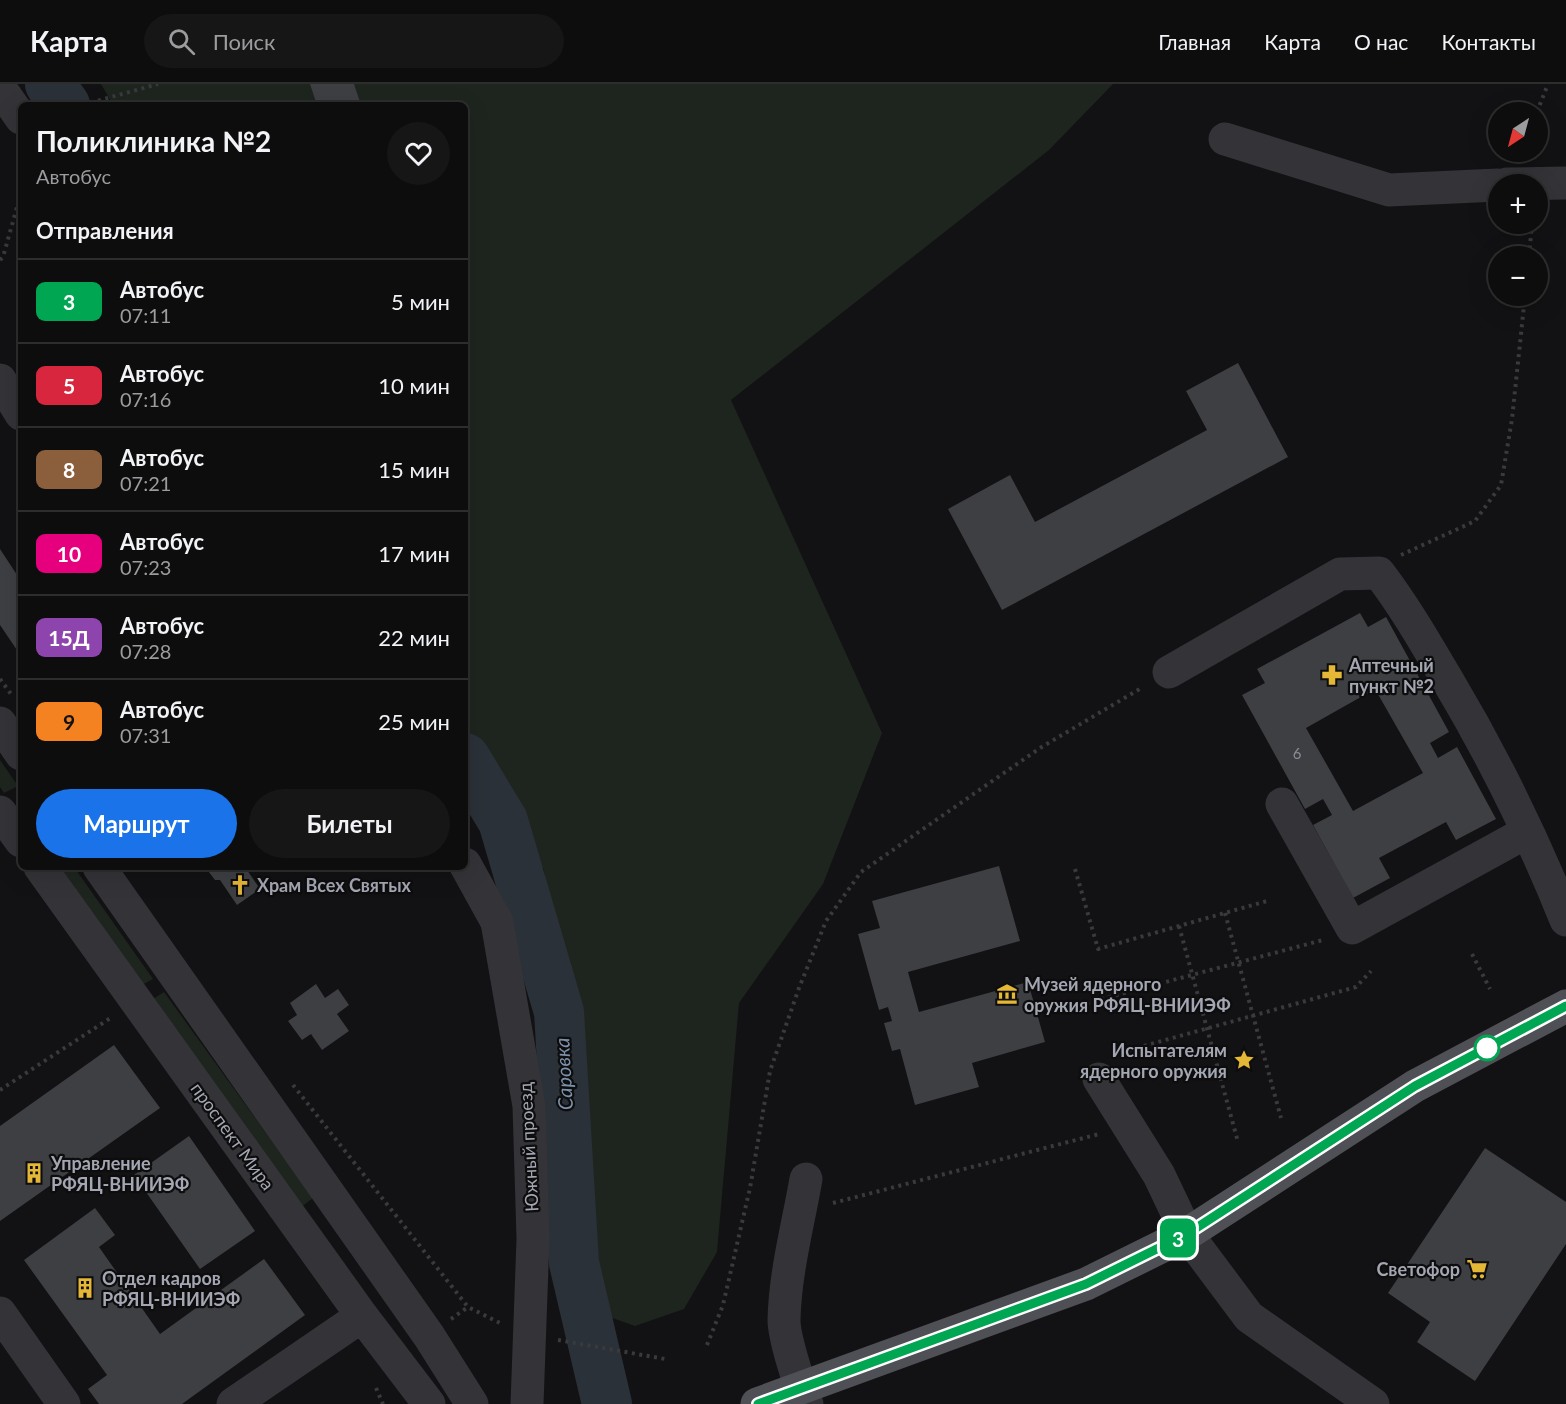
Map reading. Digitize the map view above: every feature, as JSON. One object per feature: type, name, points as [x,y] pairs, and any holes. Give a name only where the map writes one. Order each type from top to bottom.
[{"type":"main road","points":[[758,1404],[804,1396],[1086,1284],[1187,1234],[1415,1086],[1566,1006]]},
{"type":"street","points":[[0,88],[18,114]]},
{"type":"street","points":[[1225,139],[1389,190],[1488,185]]},
{"type":"street","points":[[1548,183],[1566,183]]},
{"type":"street","points":[[0,380],[18,409]]},
{"type":"street","points":[[1169,672],[1341,574],[1379,573],[1404,606],[1485,743],[1549,877],[1566,920]]},
{"type":"street","points":[[0,723],[18,750]]},
{"type":"street","points":[[1282,804],[1352,928],[1527,832]]},
{"type":"street","points":[[0,812],[18,837]]},
{"type":"street","name":"Южный проезд","points":[[468,869],[497,922],[529,1106],[533,1239],[544,1339],[527,1404]]},
{"type":"street","name":"проспект Мира","points":[[42,870],[362,1316],[429,1404]]},
{"type":"street","points":[[101,870],[429,1336],[472,1404]]},
{"type":"street","points":[[1107,1067],[1129,1127],[1159,1175],[1187,1234],[1249,1317],[1373,1404]]},
{"type":"street","points":[[804,1396],[784,1322],[788,1276],[806,1179]]},
{"type":"street","points":[[0,1314],[64,1404]]},
{"type":"street","points":[[233,1404],[362,1316]]},
{"type":"street","points":[[404,1372],[410,1404]]},
{"type":"path","points":[[96,102],[158,84]]},
{"type":"path","points":[[1541,102],[1548,84]]},
{"type":"path","points":[[0,260],[3,257],[18,204]]},
{"type":"path","points":[[1393,559],[1475,521],[1501,485],[1512,419],[1524,306]]},
{"type":"path","points":[[707,1345],[723,1305],[750,1188],[770,1071],[799,988],[826,921],[861,872],[1040,748],[1169,672]]},
{"type":"path","points":[[1075,869],[1098,949],[1267,901]]},
{"type":"path","points":[[1225,913],[1281,1118]]},
{"type":"path","points":[[1179,926],[1238,1142]]},
{"type":"path","points":[[1072,1007],[1339,936],[1352,928]]},
{"type":"path","points":[[1472,954],[1490,989]]},
{"type":"path","points":[[1107,1067],[1207,1029],[1356,987],[1371,970]]},
{"type":"path","points":[[0,1090],[115,1015]]},
{"type":"path","points":[[288,1079],[468,1307],[544,1339],[665,1359]]},
{"type":"path","points":[[800,1211],[1129,1127]]},
{"type":"shaded area","points":[[101,84],[1113,84],[1049,150],[731,400],[882,733],[823,884],[739,1003],[717,1252],[684,1309],[635,1326],[584,1308],[544,870],[468,735],[468,102],[111,102]]},
{"type":"shaded area","points":[[0,760],[18,786],[4,793],[0,787]]},
{"type":"shaded area","points":[[56,870],[76,870],[153,979],[138,987]]},
{"type":"shaded area","points":[[164,992],[313,1198],[300,1208],[150,1001]]},
{"type":"building","points":[[310,84],[354,84],[360,102],[316,102]]},
{"type":"building","points":[[1238,363],[1288,457],[1002,610],[948,509],[1010,475],[1035,522],[1207,430],[1186,391]]},
{"type":"building","points":[[0,549],[18,576],[18,652],[0,625]]},
{"type":"building","points":[[1360,613],[1368,627],[1386,617],[1449,732],[1430,743],[1438,758],[1457,747],[1496,819],[1456,840],[1446,822],[1379,858],[1390,878],[1353,898],[1313,825],[1332,815],[1323,799],[1305,809],[1242,695],[1265,683],[1257,669]],"holes":[[[1375,689],[1423,773],[1353,811],[1306,728]]]},
{"type":"building","name":"Музей ядерного оружия РФЯЦ-ВНИИЭФ","points":[[999,866],[1020,941],[908,972],[919,1012],[1028,982],[1045,1042],[972,1063],[979,1087],[915,1105],[900,1049],[892,1051],[884,1023],[892,1021],[888,1007],[879,1010],[858,934],[880,928],[872,901]]},
{"type":"building","name":"Храм Всех Святых","points":[[207,870],[247,870],[260,889],[237,905],[220,880],[215,880]]},
{"type":"building","points":[[316,984],[325,998],[338,989],[349,1005],[337,1014],[349,1031],[322,1050],[311,1034],[302,1040],[288,1021],[297,1015],[290,1003]]},
{"type":"building","name":"Управление РФЯЦ-ВНИИЭФ","points":[[114,1045],[160,1108],[0,1221],[0,1126]]},
{"type":"building","points":[[189,1136],[255,1231],[200,1269],[134,1175]]},
{"type":"building","name":"Светофор","points":[[1485,1148],[1566,1202],[1566,1244],[1475,1381],[1417,1342],[1430,1322],[1388,1293]]},
{"type":"building","name":"Отдел кадров РФЯЦ-ВНИИЭФ","points":[[95,1208],[115,1235],[99,1247],[160,1334],[264,1259],[305,1315],[182,1404],[99,1404],[88,1389],[107,1375],[24,1260]]},
{"type":"waterway","name":"Саровка","points":[[50,84],[63,102]]},
{"type":"waterway","name":"Саровка","points":[[468,763],[503,821],[559,1012],[574,1263],[607,1404]]},
{"type":"bus line","name":"3","points":[[758,1404],[1086,1284],[1187,1234],[1415,1086],[1566,1006]]},
{"type":"place","name":"Аптечный пункт №2","points":[[1332,675]]},
{"type":"place","name":"Храм Всех Святых","points":[[240,885]]},
{"type":"place","name":"Музей ядерного оружия РФЯЦ-ВНИИЭФ","points":[[1007,994]]},
{"type":"place","name":"Испытателям ядерного оружия","points":[[1244,1060]]},
{"type":"place","name":"Управление РФЯЦ-ВНИИЭФ","points":[[34,1173]]},
{"type":"place","name":"Светофор","points":[[1477,1269]]},
{"type":"place","name":"Отдел кадров РФЯЦ-ВНИИЭФ","points":[[85,1288]]}]
